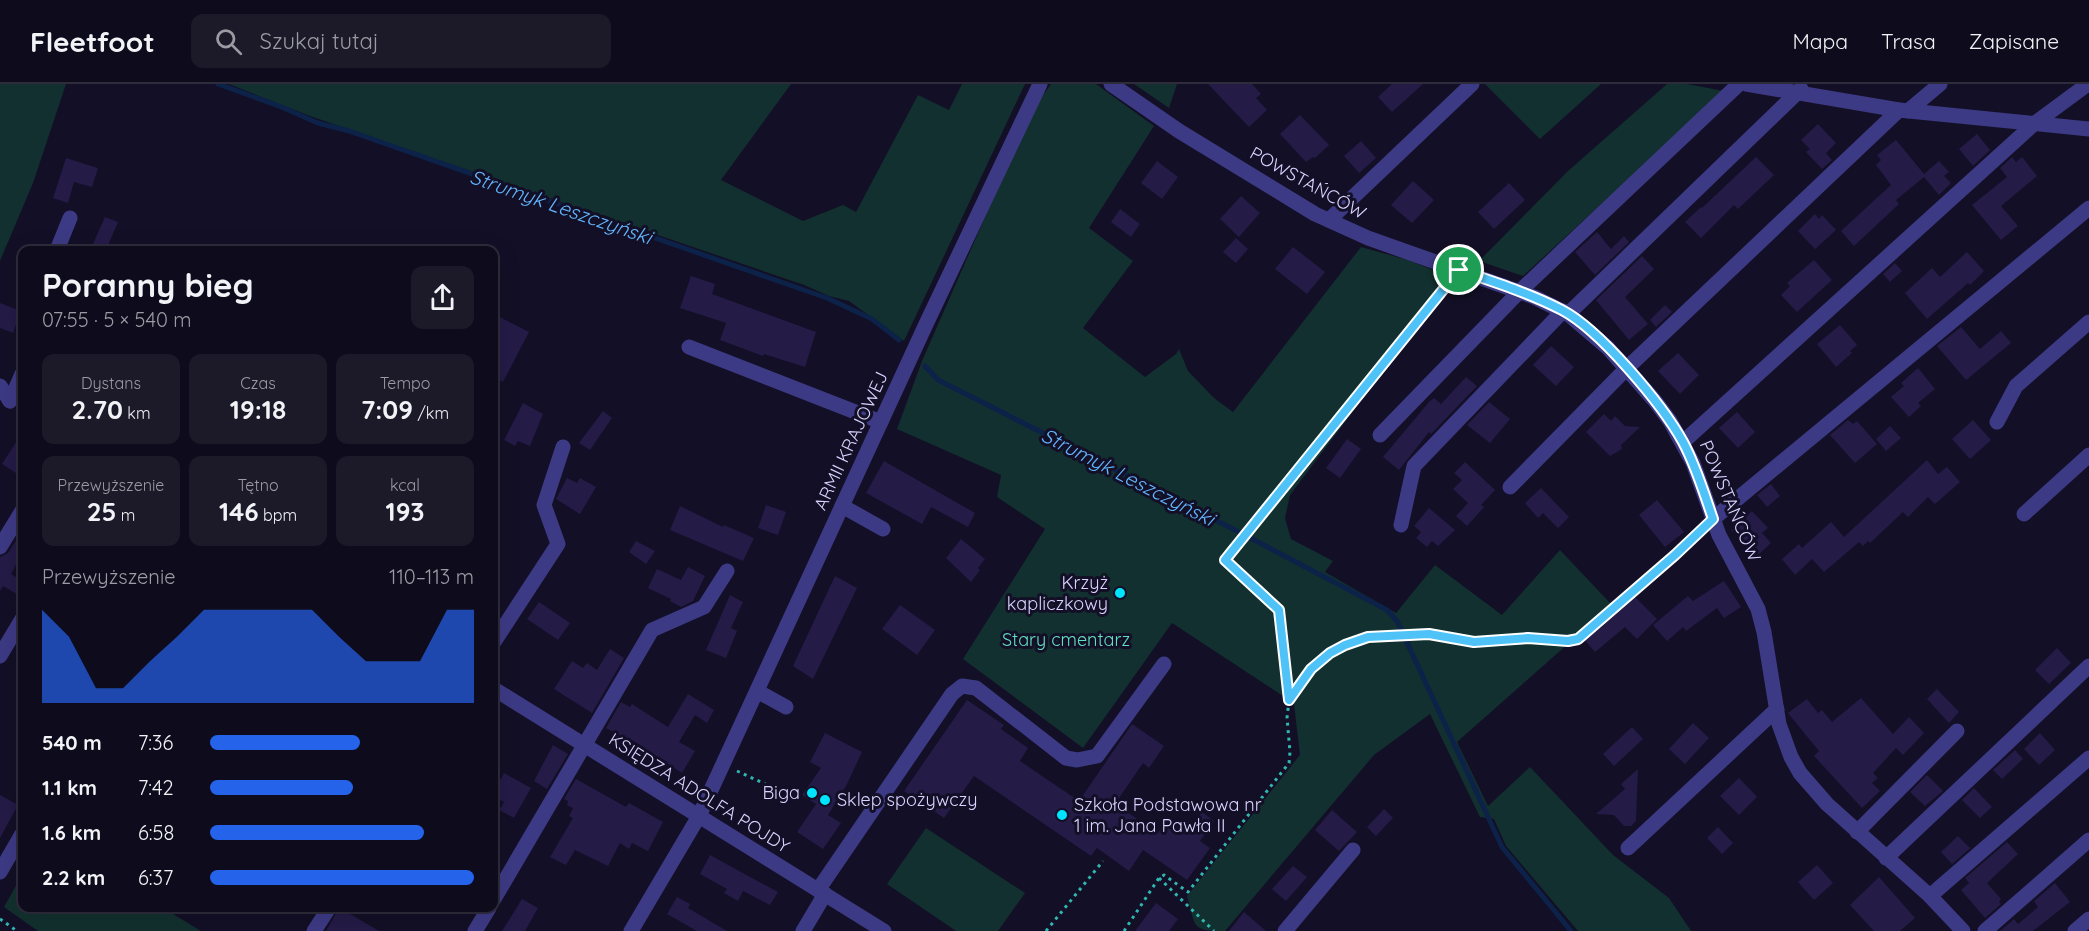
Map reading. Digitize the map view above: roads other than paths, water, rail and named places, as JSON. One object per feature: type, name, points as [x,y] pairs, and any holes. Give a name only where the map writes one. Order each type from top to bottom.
[{"type":"street","name":"ARMII KRAJOWEJ","points":[[631,931],[699,816],[1040,84]]},
{"type":"street","name":"POWSTAŃCÓW","points":[[1111,84],[1179,131],[1329,220],[1368,238],[1520,291],[1565,312],[1608,348],[1655,401],[1683,442],[1693,463],[1730,558],[1758,609],[1784,738],[1800,773],[1812,789],[1930,896],[1963,931]]},
{"type":"street","points":[[1329,220],[1472,84]]},
{"type":"street","points":[[1380,435],[1520,291],[1739,84]]},
{"type":"street","points":[[1746,84],[1802,88],[1903,110],[2089,129]]},
{"type":"street","points":[[1510,487],[1627,368],[1903,110],[1940,84]]},
{"type":"street","points":[[1683,442],[2035,123],[2088,84]]},
{"type":"street","points":[[1401,525],[1414,466],[1565,312],[1802,88]]},
{"type":"street","points":[[1713,519],[2089,208]]},
{"type":"street","points":[[59,246],[70,218]]},
{"type":"street","points":[[1998,422],[2016,386],[2089,322]]},
{"type":"street","points":[[689,347],[881,422]]},
{"type":"street","points":[[11,402],[18,384]]},
{"type":"street","points":[[0,386],[11,402]]},
{"type":"street","points":[[498,636],[558,544],[544,505],[563,447]]},
{"type":"street","points":[[2024,514],[2089,455]]},
{"type":"street","points":[[842,506],[882,529]]},
{"type":"street","points":[[0,547],[18,518]]},
{"type":"street","points":[[498,892],[652,630],[704,607],[727,571]]},
{"type":"street","points":[[0,656],[18,627]]},
{"type":"street","points":[[803,931],[822,892],[952,694],[962,687],[976,688],[1066,758],[1077,760],[1097,756],[1164,664]]},
{"type":"street","points":[[1886,858],[2089,666]]},
{"type":"street","name":"KSIĘDZA ADOLFA POJDY","points":[[498,691],[884,931]]},
{"type":"street","points":[[757,691],[786,707]]},
{"type":"street","points":[[1628,848],[1777,709]]},
{"type":"street","points":[[1857,832],[1957,732]]},
{"type":"street","points":[[1930,896],[2089,758]]},
{"type":"street","points":[[1985,931],[2089,840]]},
{"type":"street","points":[[0,872],[18,841]]},
{"type":"street","points":[[1285,931],[1353,850]]},
{"type":"street","points":[[314,931],[326,912]]},
{"type":"street","points":[[475,931],[487,912]]},
{"type":"street","points":[[2075,931],[2089,919]]},
{"type":"waterway","name":"Strumyk Leszczyński","points":[[218,84],[318,123],[349,131],[827,298],[872,319],[899,340]]},
{"type":"waterway","name":"Strumyk Leszczyński","points":[[925,366],[938,380],[1239,532],[1387,610],[1397,621],[1502,847],[1571,931]]},
{"type":"place","name":"Krzyż kapliczkowy","points":[[1120,593]]},
{"type":"place","name":"Biga","points":[[812,793]]},
{"type":"place","name":"Sklep spożywczy","points":[[825,800]]},
{"type":"place","name":"Szkoła Podstawowa nr 1 im. Jana Pawła II","points":[[1062,815]]},
{"type":"park label","name":"Stary cmentarz","points":[[1066,640]]}]
